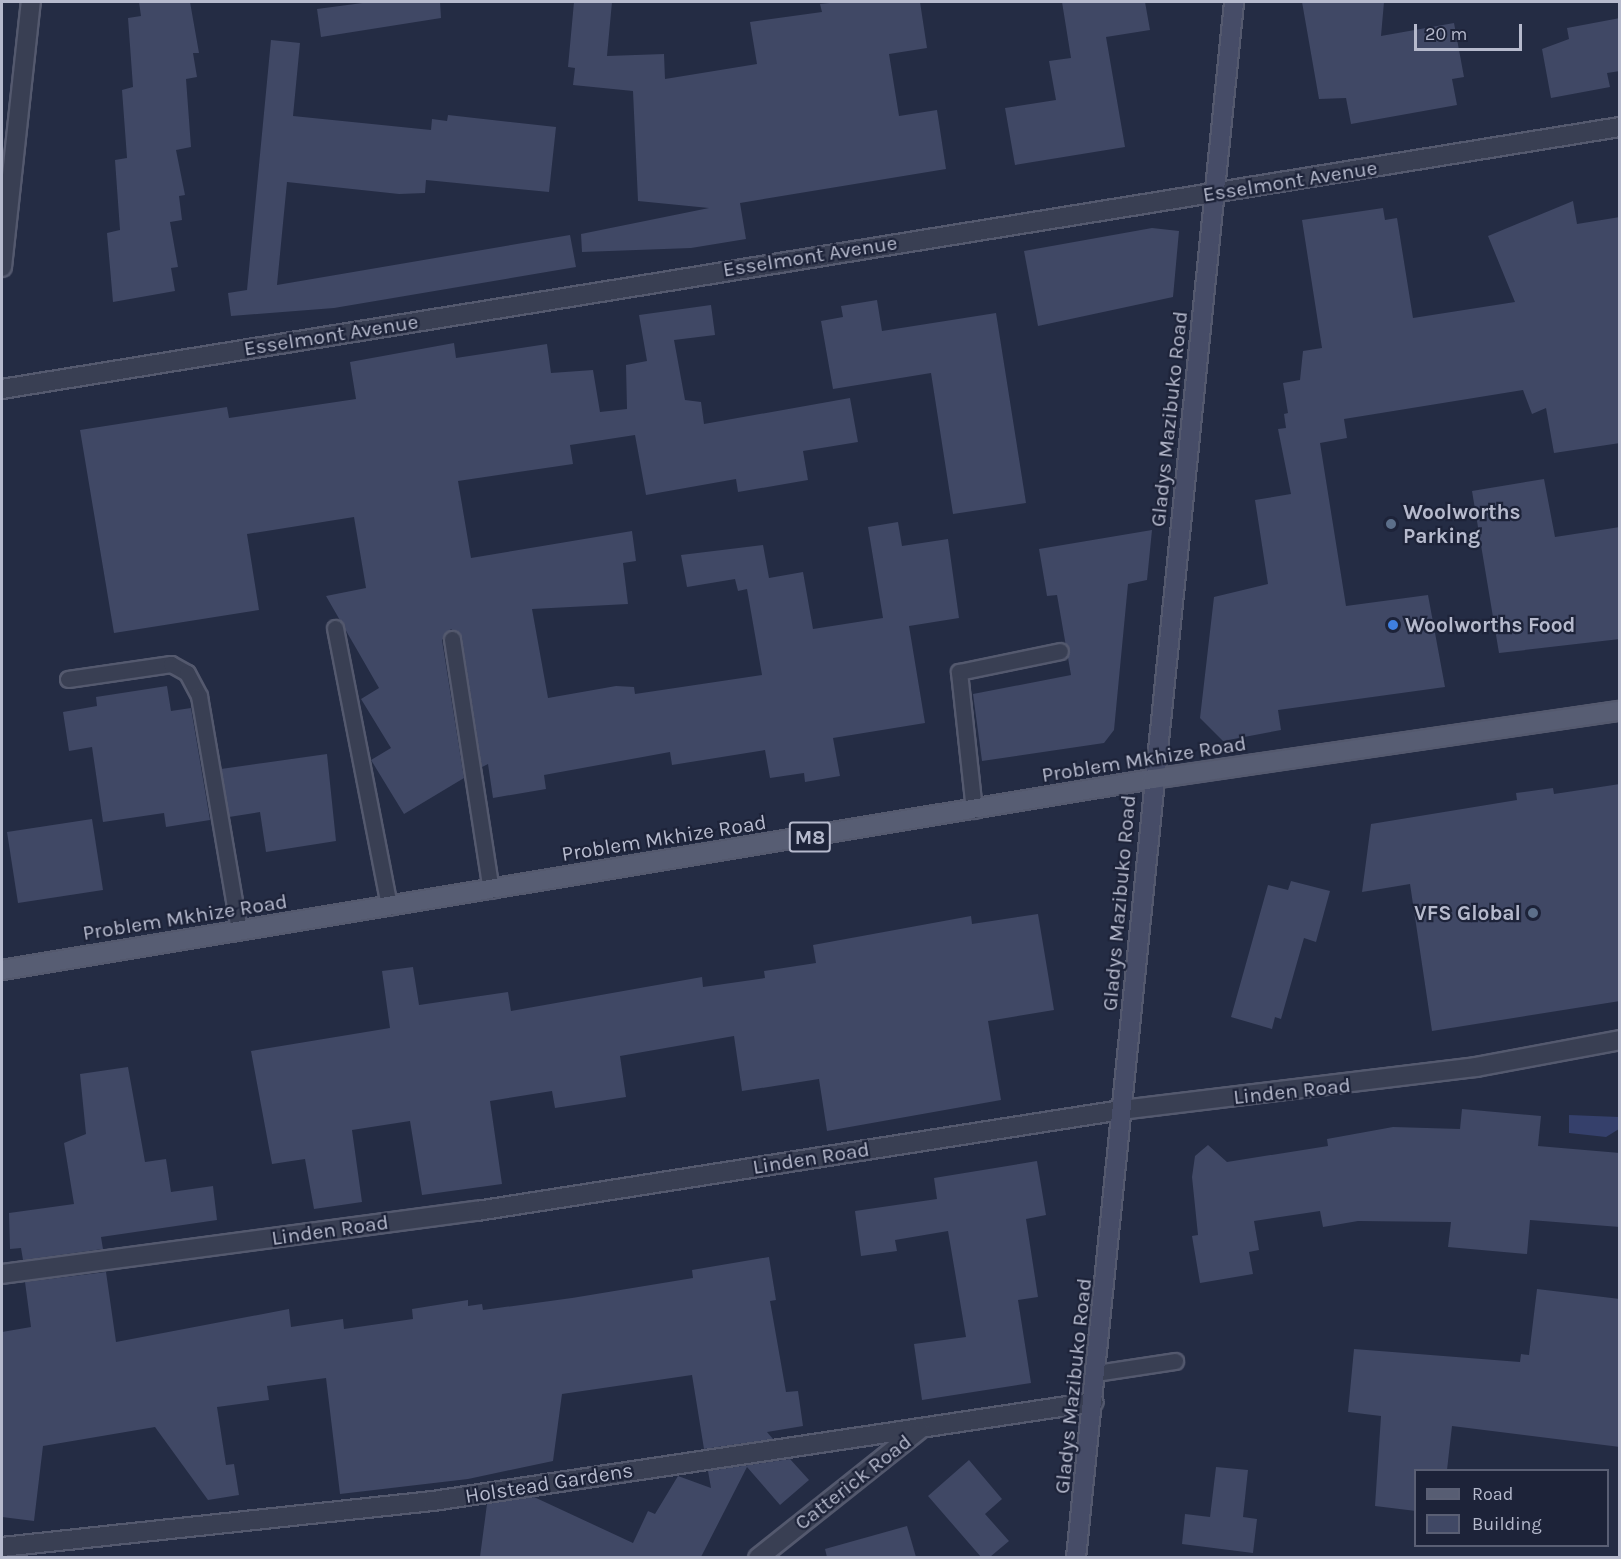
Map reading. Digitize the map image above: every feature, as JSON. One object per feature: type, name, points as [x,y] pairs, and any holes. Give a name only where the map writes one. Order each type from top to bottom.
[{"type":"main road","name":"Problem Mkhize Road","points":[[2,970],[1152,779],[1620,711]]},
{"type":"street","points":[[2,267],[5,201],[31,2]]},
{"type":"street","name":"Gladys Mazibuko Road","points":[[1076,1557],[1094,1402],[1152,779],[1234,2]]},
{"type":"street","name":"Esselmont Avenue","points":[[2,389],[1620,127]]},
{"type":"street","name":"Linden Road","points":[[2,1274],[477,1211],[1121,1110],[1331,1088],[1620,1040]]},
{"type":"street","name":"Holstead Gardens","points":[[2,1546],[433,1502],[1094,1402]]},
{"type":"street","name":"Catterick Road","points":[[758,1557],[920,1429]]},
{"type":"lane","points":[[335,628],[389,907]]},
{"type":"lane","points":[[452,639],[491,890]]},
{"type":"lane","points":[[974,810],[959,672],[1060,651]]},
{"type":"lane","points":[[68,679],[171,664],[187,673],[199,696],[240,931]]},
{"type":"lane","points":[[1096,1373],[1175,1361]]},
{"type":"water","points":[[1569,1115],[1619,1117],[1619,1129],[1606,1137],[1569,1133]]},
{"type":"building","points":[[139,2],[190,2],[199,53],[193,53],[197,77],[186,79],[191,147],[176,150],[185,195],[179,196],[182,220],[170,222],[178,267],[171,268],[175,291],[113,302],[107,233],[120,230],[115,160],[127,158],[122,90],[133,87],[128,18],[141,16]]},
{"type":"building","points":[[370,2],[440,2],[441,18],[321,37],[317,9]]},
{"type":"building","points":[[574,2],[612,2],[607,56],[664,54],[665,79],[757,64],[750,22],[822,12],[820,4],[920,2],[927,48],[889,54],[899,116],[937,110],[946,169],[740,203],[746,239],[691,248],[582,252],[581,234],[709,208],[638,201],[633,91],[573,85],[575,68],[568,67]]},
{"type":"building","points":[[1062,2],[1145,2],[1150,30],[1106,37],[1125,147],[1015,165],[1005,108],[1056,100],[1049,61],[1071,58]]},
{"type":"building","points":[[1302,2],[1384,2],[1381,36],[1454,23],[1464,77],[1452,79],[1457,105],[1351,124],[1346,98],[1319,99]]},
{"type":"building","points":[[1620,18],[1620,71],[1607,73],[1610,87],[1551,98],[1542,49],[1569,39],[1567,28]]},
{"type":"building","points":[[271,40],[300,43],[293,116],[431,130],[432,119],[447,121],[448,115],[556,127],[549,192],[426,180],[425,193],[399,194],[287,182],[277,285],[570,235],[576,267],[334,308],[231,316],[228,293],[247,290]]},
{"type":"building","points":[[1573,201],[1577,224],[1620,217],[1620,443],[1554,453],[1546,408],[1532,414],[1523,390],[1344,419],[1347,438],[1320,443],[1346,606],[1428,595],[1445,687],[1278,710],[1281,730],[1223,741],[1200,718],[1214,597],[1268,584],[1255,500],[1291,494],[1278,429],[1286,428],[1284,414],[1288,413],[1283,383],[1300,380],[1303,351],[1322,348],[1302,220],[1383,208],[1385,220],[1397,218],[1413,318],[1515,302],[1488,236]]},
{"type":"building","points":[[1152,228],[1179,231],[1173,297],[1038,326],[1024,251]]},
{"type":"building","points":[[877,300],[882,331],[996,313],[1026,503],[953,514],[931,373],[833,389],[821,321],[843,317],[841,306]]},
{"type":"building","points":[[711,305],[715,335],[674,340],[685,400],[701,402],[704,424],[850,398],[858,442],[803,451],[808,480],[738,492],[736,479],[646,495],[635,435],[570,445],[573,464],[458,481],[471,558],[632,531],[636,561],[623,563],[628,604],[532,609],[548,698],[616,686],[634,687],[635,694],[762,675],[747,589],[738,591],[735,579],[687,587],[681,555],[763,545],[769,578],[803,572],[813,629],[883,618],[868,527],[898,522],[902,546],[948,539],[959,618],[909,626],[925,723],[833,738],[840,776],[805,782],[804,773],[770,778],[765,750],[672,765],[670,752],[544,775],[546,789],[493,798],[488,764],[482,767],[462,638],[451,629],[442,640],[464,778],[404,814],[371,760],[391,748],[361,699],[379,688],[326,596],[366,588],[354,517],[247,534],[259,610],[114,633],[80,430],[227,407],[229,418],[356,399],[350,362],[454,343],[456,358],[547,344],[551,373],[593,370],[600,412],[627,409],[626,365],[647,361],[639,315]]},
{"type":"building","points":[[1544,479],[1555,537],[1620,527],[1620,639],[1499,653],[1472,491]]},
{"type":"building","points":[[1152,530],[1147,580],[1128,584],[1114,730],[1104,743],[982,761],[973,694],[1071,675],[1057,595],[1047,596],[1039,549]]},
{"type":"building","points":[[167,686],[171,711],[191,708],[210,820],[166,827],[164,813],[103,822],[92,747],[69,751],[63,712],[97,706],[96,697]]},
{"type":"building","points":[[327,754],[336,841],[266,852],[260,812],[229,817],[221,769]]},
{"type":"building","points":[[1620,784],[1620,1001],[1432,1031],[1410,884],[1362,892],[1371,824],[1517,800],[1516,793],[1553,788],[1554,794]]},
{"type":"building","points":[[92,819],[103,890],[18,903],[7,832]]},
{"type":"building","points":[[1291,881],[1330,891],[1316,942],[1304,938],[1281,1019],[1275,1017],[1272,1029],[1231,1017],[1268,885],[1288,890]]},
{"type":"building","points":[[1038,914],[1054,1010],[988,1021],[1001,1100],[827,1131],[819,1079],[742,1091],[734,1036],[620,1056],[626,1097],[555,1108],[552,1091],[490,1101],[502,1184],[422,1195],[410,1121],[352,1130],[362,1202],[314,1209],[305,1159],[272,1164],[251,1051],[390,1028],[382,971],[413,967],[419,1005],[508,992],[511,1011],[702,977],[703,987],[765,978],[764,971],[816,963],[813,945],[971,916],[972,924]]},
{"type":"building","points":[[128,1067],[145,1162],[166,1159],[171,1192],[213,1186],[217,1220],[101,1237],[103,1249],[23,1260],[21,1248],[10,1249],[9,1213],[74,1204],[64,1143],[86,1134],[80,1074]]},
{"type":"building","points":[[1462,1109],[1541,1116],[1538,1146],[1620,1153],[1620,1227],[1530,1220],[1527,1254],[1448,1247],[1451,1222],[1358,1221],[1323,1227],[1320,1211],[1254,1221],[1259,1250],[1249,1252],[1253,1274],[1200,1283],[1192,1236],[1198,1235],[1192,1177],[1195,1156],[1208,1145],[1227,1162],[1328,1146],[1327,1139],[1393,1127],[1460,1129]]},
{"type":"building","points":[[1037,1161],[1046,1215],[1026,1219],[1038,1297],[1018,1300],[1031,1383],[922,1400],[914,1344],[966,1337],[948,1231],[895,1240],[897,1251],[861,1256],[855,1211],[937,1199],[934,1178]]},
{"type":"building","points":[[769,1257],[776,1300],[770,1301],[786,1392],[798,1391],[803,1426],[767,1432],[773,1439],[704,1449],[692,1375],[562,1394],[553,1461],[468,1479],[340,1494],[326,1378],[267,1386],[269,1400],[217,1407],[226,1465],[234,1464],[239,1495],[208,1500],[155,1427],[43,1446],[34,1521],[2,1517],[2,1332],[31,1327],[25,1282],[106,1272],[116,1342],[289,1309],[291,1327],[343,1319],[344,1329],[413,1319],[412,1309],[468,1300],[468,1306],[482,1304],[483,1310],[572,1298],[693,1278],[692,1270]]},
{"type":"building","points":[[1537,1289],[1620,1299],[1620,1447],[1452,1426],[1447,1469],[1414,1469],[1414,1511],[1375,1506],[1381,1416],[1348,1412],[1354,1349],[1520,1362],[1521,1354],[1529,1355]]},
{"type":"building","points":[[790,1459],[809,1480],[780,1505],[747,1467],[701,1557],[480,1557],[487,1504],[534,1497],[633,1543],[648,1511],[655,1514],[678,1476],[711,1488],[708,1471]]},
{"type":"building","points":[[969,1460],[1002,1499],[985,1514],[1009,1541],[990,1557],[981,1557],[928,1496]]},
{"type":"building","points":[[1216,1467],[1248,1470],[1243,1517],[1257,1519],[1253,1553],[1182,1544],[1185,1514],[1210,1517]]},
{"type":"building","points":[[907,1526],[916,1557],[827,1557],[825,1549]]},
{"type":"place","name":"Woolworths Parking","points":[[1391,524]]},
{"type":"place","name":"Woolworths Food","points":[[1393,625]]},
{"type":"place","name":"VFS Global","points":[[1533,913]]}]
